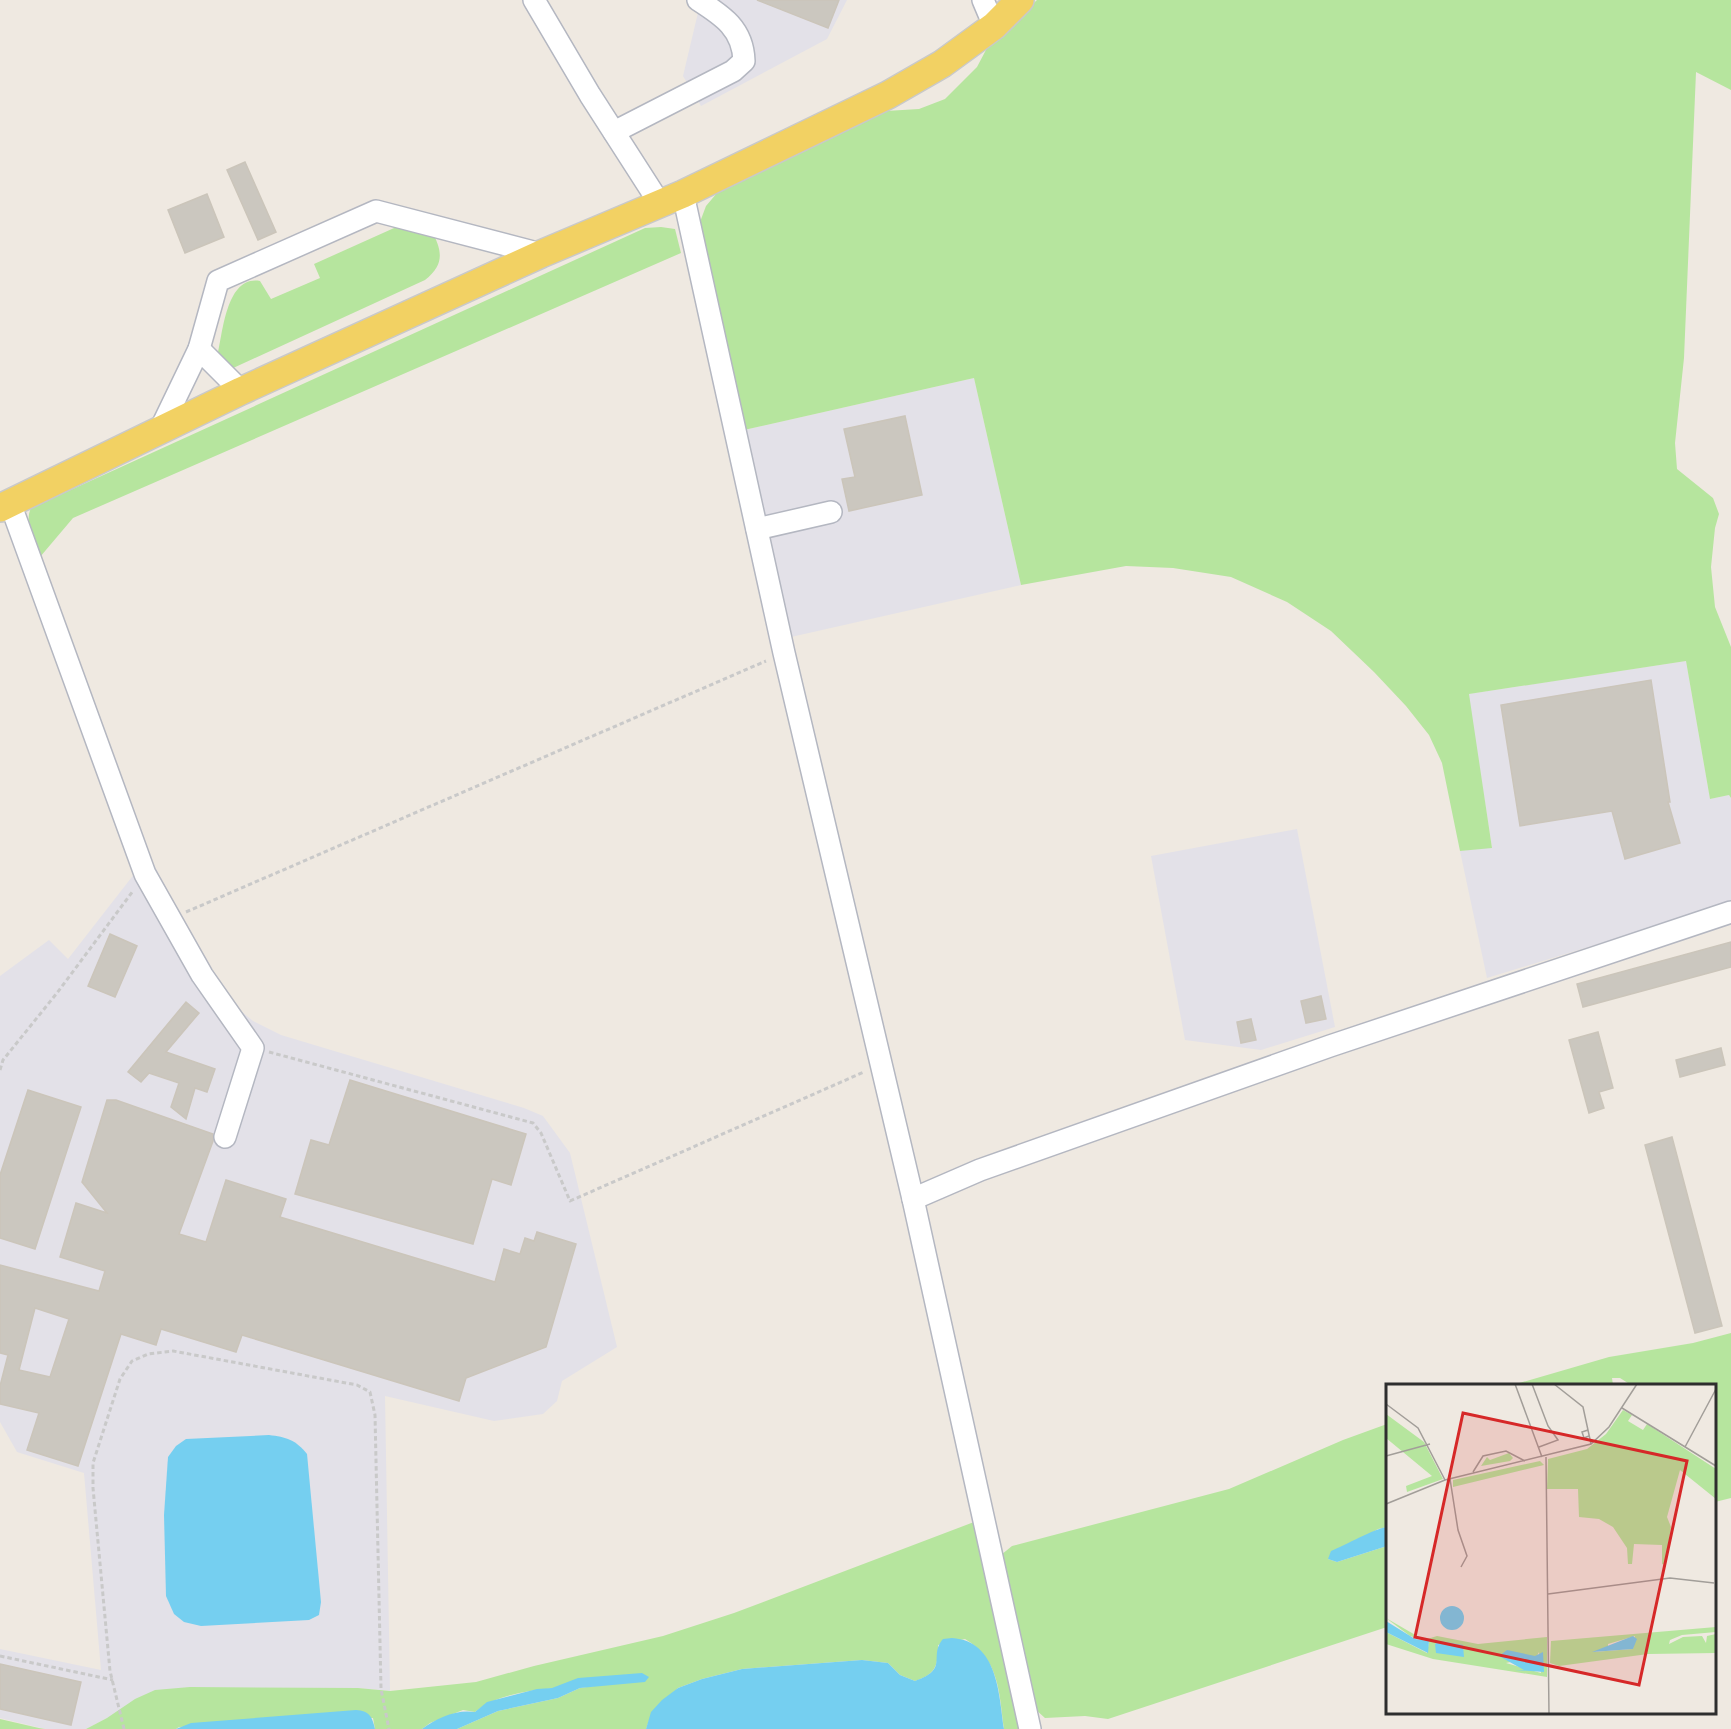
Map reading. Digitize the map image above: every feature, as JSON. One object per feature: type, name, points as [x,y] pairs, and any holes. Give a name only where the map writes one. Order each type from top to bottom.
[{"type":"main road","points":[[5,506],[241,392],[541,254],[671,199],[888,95],[942,64],[994,26],[1020,0]]},
{"type":"street","points":[[534,0],[614,132],[671,199],[757,529],[784,653],[913,1199],[1029,1729]]},
{"type":"street","points":[[614,132],[733,71],[744,61],[744,47],[729,22],[698,0]]},
{"type":"street","points":[[983,0],[994,26]]},
{"type":"street","points":[[160,430],[199,349],[218,281],[376,211],[541,254]]},
{"type":"street","points":[[199,349],[241,392]]},
{"type":"street","points":[[5,506],[146,874],[202,975],[253,1048],[225,1137]]},
{"type":"street","points":[[757,529],[831,512]]},
{"type":"street","points":[[913,1199],[980,1170],[1319,1050],[1731,912]]},
{"type":"path","points":[[171,919],[784,653]]},
{"type":"path","points":[[0,1070],[3,1060],[57,993],[146,874]]},
{"type":"path","points":[[253,1048],[533,1123],[541,1133],[570,1201],[882,1064]]},
{"type":"path","points":[[124,1729],[113,1680],[93,1488],[93,1463],[120,1379],[132,1361],[148,1354],[173,1352],[357,1385],[370,1392],[375,1415],[381,1689],[390,1729]]},
{"type":"path","points":[[0,1656],[113,1680]]},
{"type":"shaded area","points":[[701,0],[847,0],[827,39],[701,106],[683,76]]},
{"type":"shaded area","points":[[974,378],[1021,585],[791,637],[744,430]]},
{"type":"shaded area","points":[[1686,661],[1710,799],[1729,795],[1731,798],[1731,903],[1487,978],[1460,851],[1492,847],[1468,694]]},
{"type":"shaded area","points":[[1297,829],[1335,1027],[1261,1050],[1185,1040],[1151,856]]},
{"type":"shaded area","points":[[149,855],[181,918],[213,972],[235,1006],[253,1021],[281,1035],[524,1108],[543,1116],[570,1153],[617,1347],[562,1381],[557,1401],[543,1414],[494,1421],[385,1396],[390,1691],[358,1688],[107,1718],[86,1729],[45,1729],[0,1718],[0,1649],[101,1670],[84,1473],[17,1452],[0,1422],[0,976],[49,940],[68,959]]},
{"type":"green space","points":[[1037,0],[1731,0],[1731,90],[1696,72],[1684,358],[1675,443],[1677,469],[1713,498],[1719,514],[1715,528],[1711,567],[1715,607],[1731,647],[1731,798],[1729,795],[1710,799],[1686,661],[1469,694],[1492,848],[1460,851],[1442,763],[1429,735],[1374,672],[1331,631],[1287,602],[1231,577],[1173,568],[1126,566],[1021,585],[974,378],[744,430],[700,222],[706,206],[717,193],[886,111],[919,109],[945,99],[977,67],[987,48]]},
{"type":"green space","points":[[403,224],[432,231],[435,238],[440,257],[439,263],[425,280],[231,369],[219,362],[218,353],[228,306],[240,287],[249,281],[260,281],[271,299],[320,278],[314,264]]},
{"type":"green space","points":[[645,228],[675,229],[681,253],[73,518],[40,557],[29,526],[31,508]]},
{"type":"green space","points":[[1731,1333],[1731,1498],[1716,1502],[1716,1384],[1629,1384],[1620,1378],[1612,1378],[1613,1384],[1516,1384],[1609,1357],[1693,1343]]},
{"type":"green space","points":[[1386,1424],[1386,1527],[1378,1529],[1328,1559],[1337,1562],[1386,1546],[1386,1627],[1108,1719],[1085,1716],[1045,1718],[1035,1709],[1001,1555],[1012,1546],[1229,1489],[1343,1440]]},
{"type":"green space","points":[[974,1522],[1020,1729],[1004,1729],[996,1678],[985,1657],[977,1647],[965,1639],[938,1645],[936,1664],[932,1672],[915,1681],[900,1675],[888,1663],[862,1660],[742,1669],[702,1679],[678,1688],[652,1712],[646,1729],[457,1729],[498,1711],[558,1698],[580,1688],[601,1685],[518,1693],[487,1704],[475,1712],[463,1710],[430,1723],[422,1729],[375,1729],[373,1718],[179,1727],[176,1729],[86,1729],[135,1699],[155,1690],[190,1687],[358,1688],[390,1691],[476,1682],[663,1636],[734,1613]]},
{"type":"green space","points":[[0,1719],[39,1728],[45,1729],[0,1729]]},
{"type":"water","points":[[269,1435],[290,1440],[299,1445],[307,1454],[321,1602],[319,1615],[309,1620],[201,1626],[184,1622],[174,1614],[166,1596],[164,1515],[168,1457],[176,1446],[186,1439]]},
{"type":"water","points":[[1386,1527],[1386,1546],[1337,1562],[1328,1559],[1331,1551]]},
{"type":"water","points":[[943,1639],[967,1641],[979,1649],[987,1659],[997,1686],[1004,1729],[646,1729],[651,1712],[662,1700],[678,1688],[702,1679],[742,1669],[862,1660],[888,1663],[900,1675],[915,1681],[932,1672],[939,1645]]},
{"type":"water","points":[[642,1673],[649,1677],[645,1682],[580,1688],[558,1698],[498,1711],[457,1729],[422,1729],[447,1715],[475,1712],[487,1702],[537,1689],[552,1688],[578,1678]]},
{"type":"water","points":[[356,1710],[369,1715],[375,1729],[176,1729],[191,1723]]},
{"type":"building","points":[[757,0],[839,0],[828,28]]},
{"type":"building","points":[[245,162],[276,232],[258,240],[227,170]]},
{"type":"building","points":[[207,194],[224,237],[185,253],[168,210]]},
{"type":"building","points":[[905,416],[922,495],[849,511],[842,479],[855,477],[844,429]]},
{"type":"building","points":[[1651,680],[1670,802],[1668,802],[1680,843],[1625,859],[1612,811],[1520,826],[1501,705]]},
{"type":"building","points":[[110,934],[137,946],[115,997],[88,986]]},
{"type":"building","points":[[1731,942],[1731,967],[1583,1007],[1577,984]]},
{"type":"building","points":[[1321,996],[1326,1019],[1306,1023],[1301,1001]]},
{"type":"building","points":[[186,1002],[199,1013],[166,1052],[215,1069],[207,1092],[195,1088],[186,1119],[171,1107],[179,1083],[149,1073],[141,1082],[128,1072]]},
{"type":"building","points":[[1251,1019],[1256,1040],[1241,1043],[1237,1022]]},
{"type":"building","points":[[1598,1032],[1613,1088],[1599,1092],[1604,1108],[1589,1113],[1569,1040]]},
{"type":"building","points":[[1721,1048],[1725,1065],[1680,1077],[1676,1060]]},
{"type":"building","points":[[350,1080],[526,1134],[511,1185],[492,1179],[473,1244],[295,1194],[311,1140],[329,1145]]},
{"type":"building","points":[[28,1090],[81,1107],[35,1249],[0,1238],[0,1175]]},
{"type":"building","points":[[107,1100],[116,1100],[213,1134],[213,1141],[179,1234],[206,1242],[226,1180],[286,1199],[280,1217],[495,1282],[504,1249],[520,1254],[525,1238],[534,1241],[537,1232],[576,1244],[546,1347],[466,1378],[459,1401],[242,1335],[236,1352],[161,1329],[156,1345],[121,1334],[78,1466],[27,1450],[39,1413],[0,1404],[0,1386],[8,1355],[0,1353],[0,1265],[99,1291],[105,1271],[60,1257],[76,1203],[107,1213],[82,1182]],"holes":[[[35,1308],[69,1319],[50,1377],[19,1370]]]},
{"type":"building","points":[[1672,1137],[1722,1326],[1695,1333],[1645,1145]]},
{"type":"building","points":[[0,1664],[81,1682],[71,1725],[0,1709]]}]
